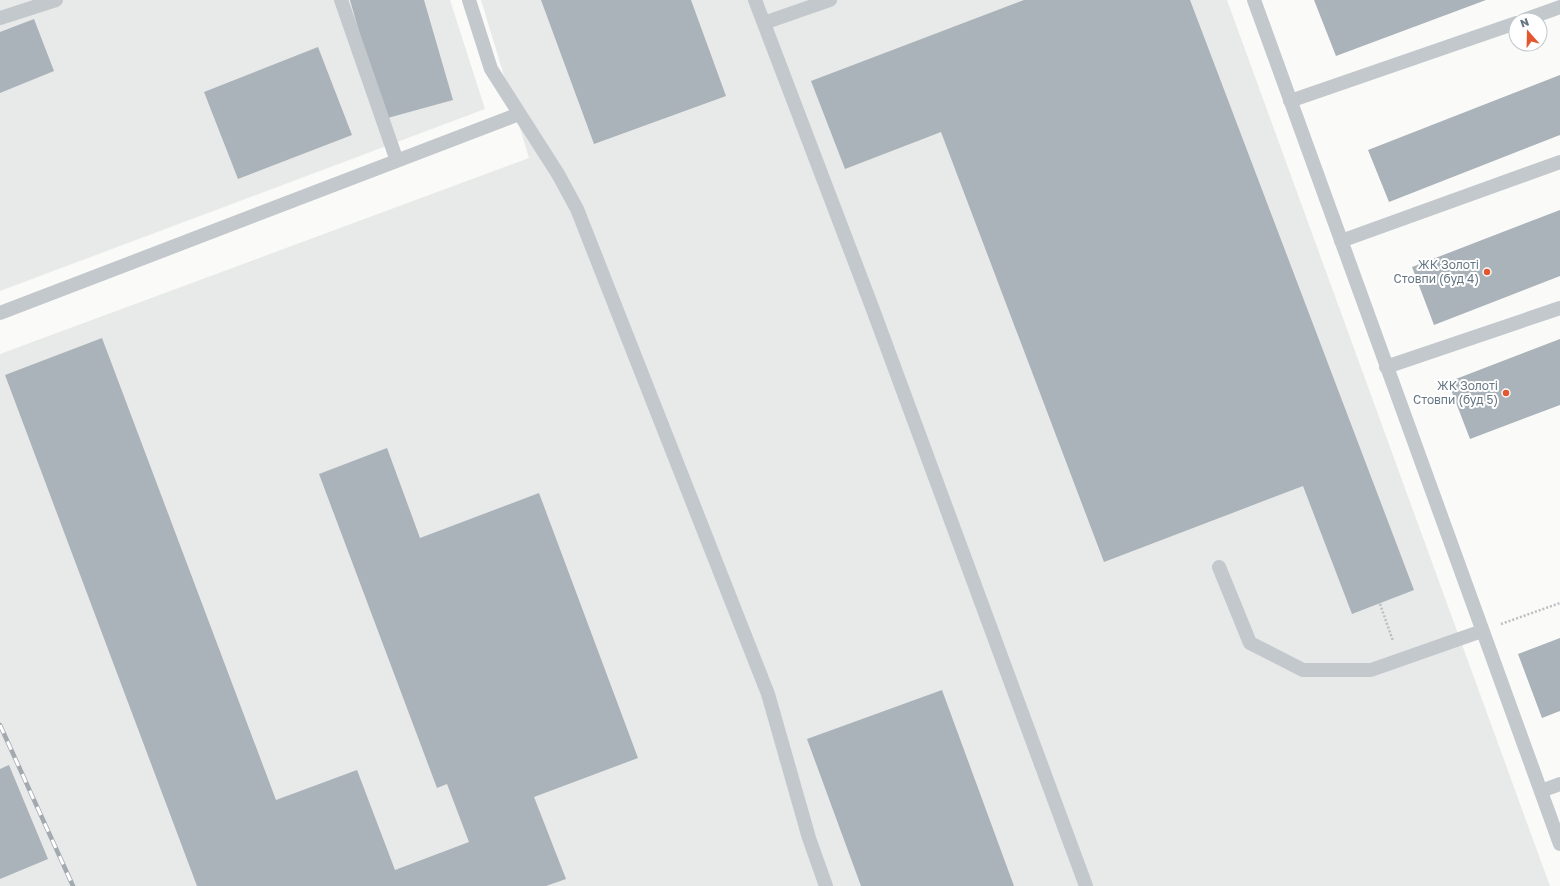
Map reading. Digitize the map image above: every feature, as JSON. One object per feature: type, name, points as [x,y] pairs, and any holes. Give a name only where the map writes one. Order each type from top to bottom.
[{"type":"lane","points":[[0,18],[56,0]]},
{"type":"lane","points":[[341,0],[397,161]]},
{"type":"lane","points":[[469,0],[491,69],[558,174],[577,209],[768,694],[809,838],[826,886]]},
{"type":"lane","points":[[755,0],[874,315],[1086,886]]},
{"type":"lane","points":[[764,23],[830,0]]},
{"type":"lane","points":[[1254,0],[1560,844]]},
{"type":"lane","points":[[1548,12],[1560,8]]},
{"type":"lane","points":[[1290,101],[1508,26]]},
{"type":"lane","points":[[0,313],[519,114]]},
{"type":"lane","points":[[1341,241],[1560,162]]},
{"type":"lane","points":[[1386,367],[1560,308]]},
{"type":"lane","points":[[1219,567],[1250,643],[1303,670],[1371,670],[1482,631]]},
{"type":"lane","points":[[1541,791],[1560,784]]},
{"type":"path","points":[[1482,631],[1560,603]]},
{"type":"path","points":[[1380,604],[1399,660]]},
{"type":"shaded area","points":[[0,0],[450,0],[485,109],[0,291]]},
{"type":"shaded area","points":[[481,0],[1227,0],[1550,886],[0,886],[0,354],[529,158]]},
{"type":"building","points":[[350,0],[424,0],[453,100],[384,119]]},
{"type":"building","points":[[541,0],[691,0],[726,96],[594,144]]},
{"type":"building","points":[[1024,0],[1190,0],[1414,590],[1352,614],[1303,486],[1104,562],[941,132],[845,169],[811,81]]},
{"type":"building","points":[[1314,0],[1486,0],[1336,56]]},
{"type":"building","points":[[34,19],[54,71],[0,93],[0,32]]},
{"type":"building","points":[[318,47],[352,135],[238,179],[204,92]]},
{"type":"building","points":[[1560,75],[1560,135],[1389,202],[1368,150]]},
{"type":"building","name":"ЖК Золоті Стовпи (буд 4)","points":[[1560,210],[1560,276],[1434,325],[1412,267]]},
{"type":"building","points":[[102,338],[276,800],[357,770],[395,870],[469,842],[447,784],[437,788],[319,474],[387,448],[420,538],[539,493],[638,758],[534,797],[566,879],[546,886],[197,886],[5,375]]},
{"type":"building","name":"ЖК Золоті Стовпи (буд 5)","points":[[1560,339],[1560,405],[1470,439],[1448,382]]},
{"type":"building","points":[[1560,638],[1560,711],[1542,718],[1518,654]]},
{"type":"building","points":[[942,690],[1014,886],[861,886],[807,739]]},
{"type":"building","points":[[9,765],[48,859],[0,879],[0,769]]},
{"type":"railway","points":[[0,725],[73,886]]},
{"type":"place","name":"ЖК Золоті Стовпи (буд 4)","points":[[1487,272]]},
{"type":"place","name":"ЖК Золоті Стовпи (буд 5)","points":[[1506,393]]}]
